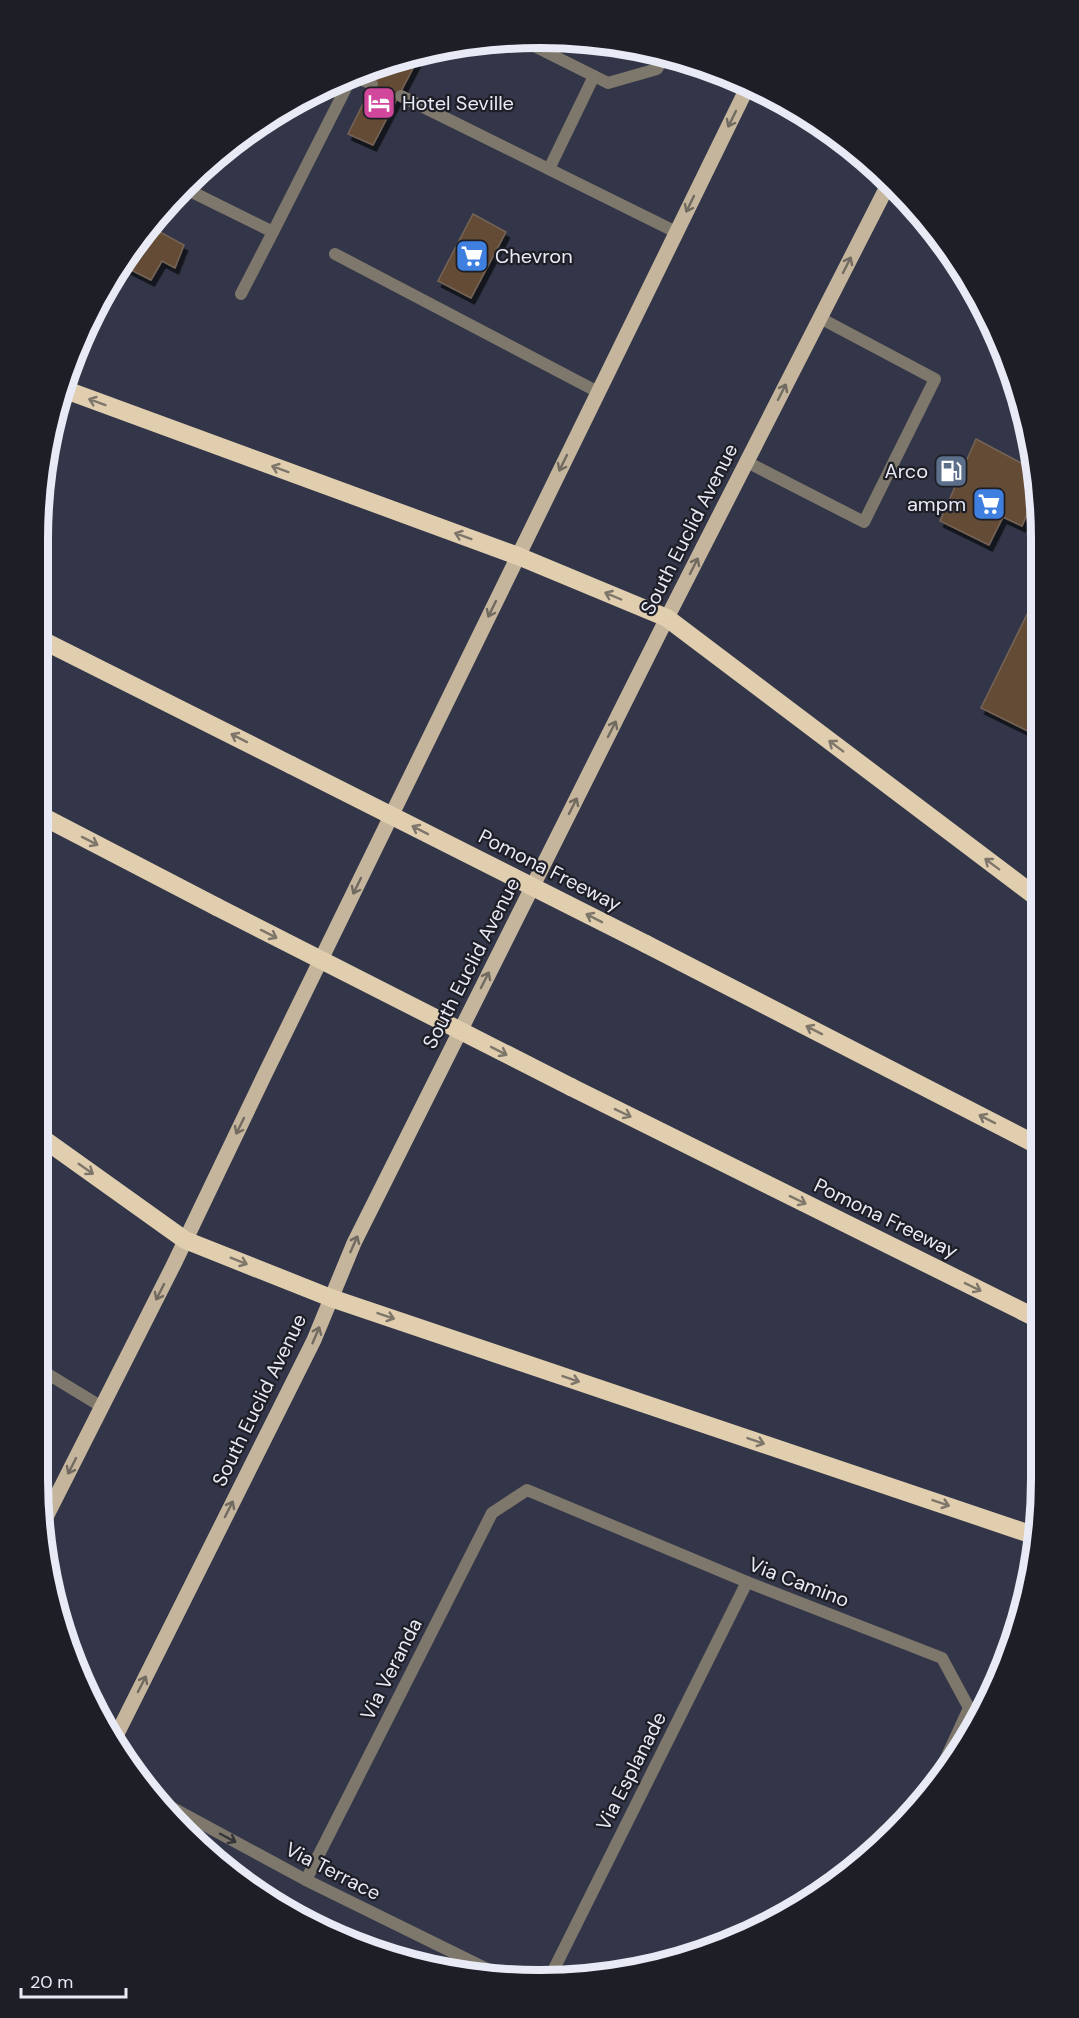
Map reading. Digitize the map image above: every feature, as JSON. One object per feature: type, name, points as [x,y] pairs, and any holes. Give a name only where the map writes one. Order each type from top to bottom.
[{"type":"highway","points":[[71,392],[518,556],[667,618],[1031,893]]},
{"type":"highway","name":"Pomona Freeway","points":[[48,643],[646,944],[1031,1142]]},
{"type":"highway","name":"Pomona Freeway","points":[[48,819],[571,1088],[1031,1316]]},
{"type":"highway","points":[[48,1142],[185,1240],[331,1298],[1028,1533]]},
{"type":"main road","points":[[49,1511],[185,1240],[745,93]]},
{"type":"main road","name":"South Euclid Avenue","points":[[118,1731],[314,1340],[354,1243],[667,618],[885,190]]},
{"type":"street","points":[[538,48],[608,83],[657,69],[660,63]]},
{"type":"street","points":[[549,169],[594,76]]},
{"type":"street","points":[[363,81],[372,84]]},
{"type":"street","points":[[241,294],[346,87]]},
{"type":"street","points":[[401,96],[676,232]]},
{"type":"street","points":[[192,192],[273,232]]},
{"type":"street","points":[[335,254],[598,392]]},
{"type":"street","points":[[747,462],[864,522],[936,378],[820,318]]},
{"type":"street","points":[[48,1374],[102,1407]]},
{"type":"street","name":"Via Camino","points":[[527,1490],[747,1582],[942,1658],[969,1708],[952,1745]]},
{"type":"street","name":"Via Veranda","points":[[306,1880],[492,1513],[527,1490]]},
{"type":"street","name":"Via Esplanade","points":[[554,1970],[747,1582]]},
{"type":"street","name":"Via Terrace","points":[[177,1810],[306,1880],[482,1967]]},
{"type":"building","name":"Hotel Seville","points":[[415,64],[373,145],[348,134],[377,76]]},
{"type":"building","name":"Chevron","points":[[473,214],[506,232],[471,298],[438,281]]},
{"type":"building","points":[[158,231],[184,245],[175,268],[162,261],[151,280],[129,269]]},
{"type":"building","name":"ampm","points":[[976,439],[1025,465],[1030,508],[1022,526],[1003,517],[989,545],[940,521]]},
{"type":"building","points":[[1031,606],[1031,733],[981,708]]},
{"type":"place","name":"Hotel Seville","points":[[379,103]]},
{"type":"place","name":"Chevron","points":[[472,256]]},
{"type":"place","name":"Arco","points":[[951,471]]},
{"type":"place","name":"ampm","points":[[989,504]]}]
